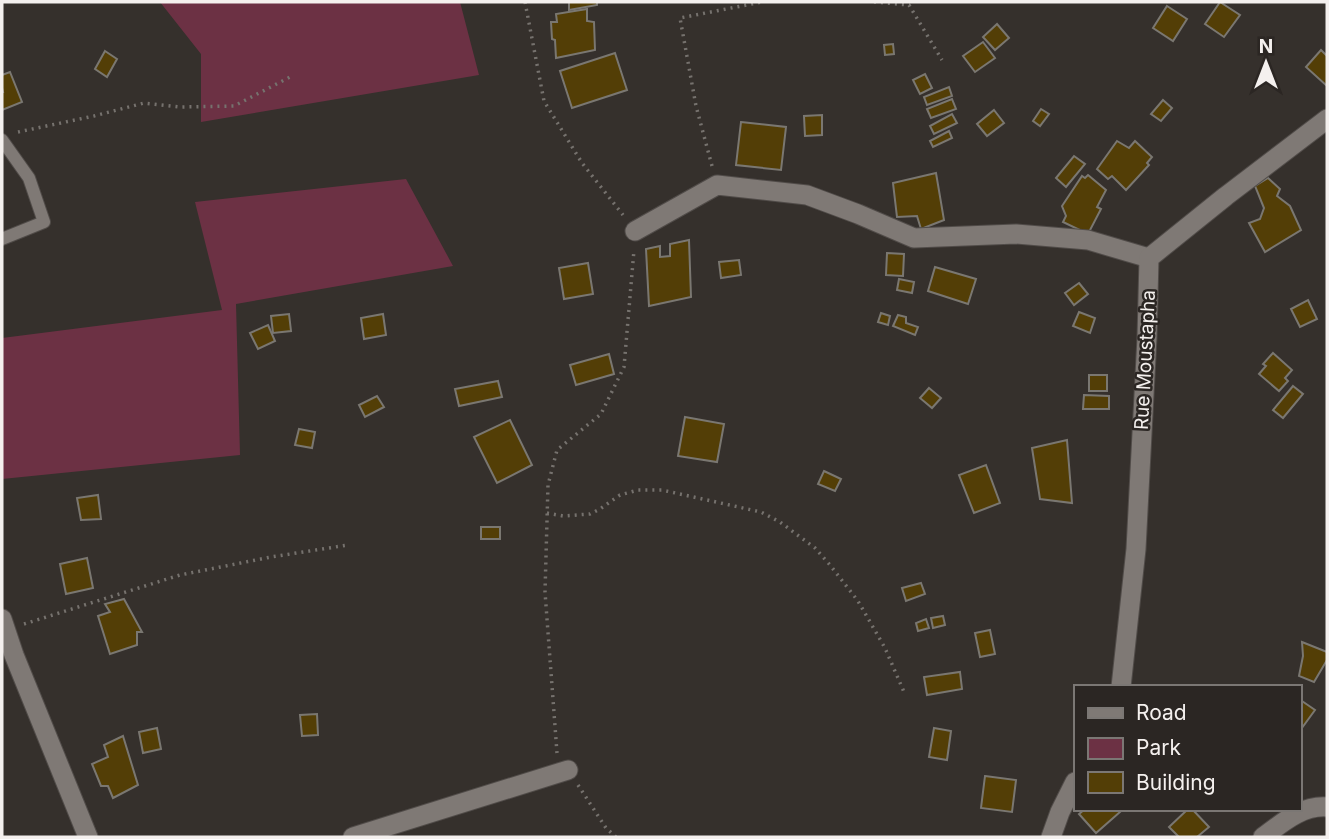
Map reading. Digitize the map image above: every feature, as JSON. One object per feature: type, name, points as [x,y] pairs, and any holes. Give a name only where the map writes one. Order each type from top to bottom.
[{"type":"street","points":[[635,232],[717,185],[807,195],[914,238],[1016,234],[1088,240],[1149,258],[1327,119]]},
{"type":"street","name":"Rue Moustapha","points":[[1121,685],[1136,548],[1149,258]]},
{"type":"street","points":[[4,624],[8,657],[88,837]]},
{"type":"street","points":[[353,837],[568,770]]},
{"type":"street","points":[[1051,837],[1074,784]]},
{"type":"street","points":[[1264,837],[1302,811],[1317,806],[1327,807]]},
{"type":"lane","points":[[2,140],[29,178],[44,222],[2,239]]},
{"type":"path","points":[[524,2],[544,101],[582,163],[635,232],[624,367],[601,414],[557,450],[548,485],[547,513],[545,592],[557,754],[606,828],[615,837]]},
{"type":"path","points":[[717,185],[696,106],[680,18],[762,2]]},
{"type":"path","points":[[874,2],[909,5],[942,60]]},
{"type":"path","points":[[14,133],[144,103],[180,107],[234,106],[292,76]]},
{"type":"path","points":[[547,513],[563,516],[590,514],[620,495],[638,490],[662,490],[761,512],[816,548],[830,565],[858,601],[885,648],[904,692]]},
{"type":"path","points":[[4,624],[180,575],[348,545]]},
{"type":"green space","points":[[160,2],[460,2],[479,75],[201,122],[201,54]]},
{"type":"green space","points":[[406,179],[453,266],[236,304],[240,455],[2,479],[2,338],[222,310],[195,202]]},
{"type":"building","points":[[569,2],[597,2],[597,5],[569,10]]},
{"type":"building","points":[[1220,2],[1240,15],[1224,37],[1205,24]]},
{"type":"building","points":[[1167,6],[1187,19],[1173,41],[1153,28]]},
{"type":"building","points":[[587,9],[587,21],[594,22],[595,50],[556,58],[551,22],[557,22],[556,14]]},
{"type":"building","points":[[997,24],[1009,38],[995,50],[983,37]]},
{"type":"building","points":[[983,42],[995,58],[975,72],[963,56]]},
{"type":"building","points":[[893,44],[894,54],[885,55],[884,45]]},
{"type":"building","points":[[1321,50],[1327,56],[1327,86],[1306,67]]},
{"type":"building","points":[[105,51],[117,59],[107,77],[95,69]]},
{"type":"building","points":[[615,53],[627,90],[572,108],[560,71]]},
{"type":"building","points":[[10,72],[22,102],[2,110],[2,75]]},
{"type":"building","points":[[925,74],[932,88],[920,94],[913,80]]},
{"type":"building","points":[[949,87],[952,96],[927,105],[924,97]]},
{"type":"building","points":[[952,99],[956,109],[931,118],[927,109]]},
{"type":"building","points":[[1163,100],[1172,108],[1161,121],[1151,114]]},
{"type":"building","points":[[1041,109],[1049,114],[1040,126],[1033,121]]},
{"type":"building","points":[[994,110],[1004,123],[987,136],[977,124]]},
{"type":"building","points":[[952,114],[957,123],[934,134],[930,126]]},
{"type":"building","points":[[822,115],[822,135],[805,136],[804,116]]},
{"type":"building","points":[[741,122],[786,127],[781,170],[736,165]]},
{"type":"building","points":[[949,131],[952,138],[933,147],[930,141]]},
{"type":"building","points":[[1117,141],[1129,148],[1135,141],[1152,157],[1147,163],[1149,165],[1126,190],[1112,176],[1108,179],[1097,169]]},
{"type":"building","points":[[1074,156],[1085,164],[1066,187],[1056,178]]},
{"type":"building","points":[[936,173],[944,220],[921,229],[917,216],[897,217],[893,183]]},
{"type":"building","points":[[1088,175],[1106,190],[1097,207],[1101,209],[1088,234],[1063,222],[1066,216],[1062,206],[1082,176],[1085,178]]},
{"type":"building","points":[[1268,178],[1280,189],[1277,196],[1290,206],[1301,230],[1265,252],[1249,223],[1260,219],[1264,208],[1255,186]]},
{"type":"building","points":[[689,240],[691,297],[649,306],[646,249],[660,246],[660,257],[670,256],[670,244]]},
{"type":"building","points":[[887,253],[904,254],[903,276],[886,275]]},
{"type":"building","points":[[739,260],[741,275],[721,278],[719,262]]},
{"type":"building","points":[[588,263],[593,294],[564,299],[559,268]]},
{"type":"building","points":[[935,267],[976,279],[968,304],[928,291]]},
{"type":"building","points":[[899,279],[914,282],[912,293],[897,290]]},
{"type":"building","points":[[1079,283],[1088,294],[1074,305],[1065,293]]},
{"type":"building","points":[[1308,300],[1317,319],[1300,327],[1291,309]]},
{"type":"building","points":[[1079,312],[1095,318],[1090,333],[1073,326]]},
{"type":"building","points":[[881,313],[890,316],[888,325],[878,322]]},
{"type":"building","points":[[289,314],[291,331],[273,333],[271,316]]},
{"type":"building","points":[[383,314],[386,335],[364,339],[361,318]]},
{"type":"building","points":[[898,315],[906,317],[906,323],[918,327],[915,335],[893,326]]},
{"type":"building","points":[[268,325],[275,341],[258,349],[250,333]]},
{"type":"building","points":[[1273,353],[1292,370],[1285,378],[1288,381],[1279,391],[1259,374],[1266,366],[1263,364]]},
{"type":"building","points":[[609,354],[614,374],[576,385],[570,365]]},
{"type":"building","points":[[1089,375],[1107,375],[1107,391],[1089,391]]},
{"type":"building","points":[[498,381],[502,397],[459,406],[455,389]]},
{"type":"building","points":[[1293,386],[1303,394],[1283,418],[1273,410]]},
{"type":"building","points":[[929,388],[941,398],[932,408],[920,398]]},
{"type":"building","points":[[1084,395],[1109,396],[1109,409],[1083,409]]},
{"type":"building","points":[[377,396],[384,407],[365,417],[359,405]]},
{"type":"building","points":[[685,417],[724,424],[717,462],[678,456]]},
{"type":"building","points":[[510,420],[532,465],[497,483],[474,437]]},
{"type":"building","points":[[299,429],[315,432],[312,448],[295,445]]},
{"type":"building","points":[[1067,440],[1072,503],[1040,499],[1032,448]]},
{"type":"building","points":[[986,465],[1000,503],[974,513],[959,475]]},
{"type":"building","points":[[824,471],[841,479],[835,491],[818,484]]},
{"type":"building","points":[[98,495],[101,519],[81,520],[77,498]]},
{"type":"building","points":[[481,527],[500,527],[500,539],[481,539]]},
{"type":"building","points":[[87,558],[93,588],[66,594],[60,564]]},
{"type":"building","points":[[921,583],[925,594],[906,601],[902,588]]},
{"type":"building","points":[[124,599],[142,632],[137,632],[137,645],[110,654],[98,616],[110,612],[105,604]]},
{"type":"building","points":[[943,616],[945,625],[933,628],[931,618]]},
{"type":"building","points":[[926,619],[929,628],[918,631],[916,623]]},
{"type":"building","points":[[990,630],[995,654],[980,657],[975,633]]},
{"type":"building","points":[[1302,642],[1327,652],[1327,660],[1314,682],[1299,676],[1303,656]]},
{"type":"building","points":[[960,672],[962,689],[927,695],[924,677]]},
{"type":"building","points":[[1301,700],[1315,710],[1301,729]]},
{"type":"building","points":[[317,714],[318,735],[302,736],[300,715]]},
{"type":"building","points":[[157,728],[161,749],[143,753],[139,732]]},
{"type":"building","points":[[934,728],[951,731],[947,760],[929,757]]},
{"type":"building","points":[[123,736],[138,785],[113,798],[108,786],[101,786],[92,764],[108,757],[104,745]]},
{"type":"building","points":[[985,776],[1016,780],[1012,812],[981,808]]},
{"type":"building","points":[[1083,811],[1120,812],[1096,833],[1079,814]]},
{"type":"building","points":[[1186,811],[1194,811],[1209,827],[1197,837],[1179,837],[1169,827]]}]
